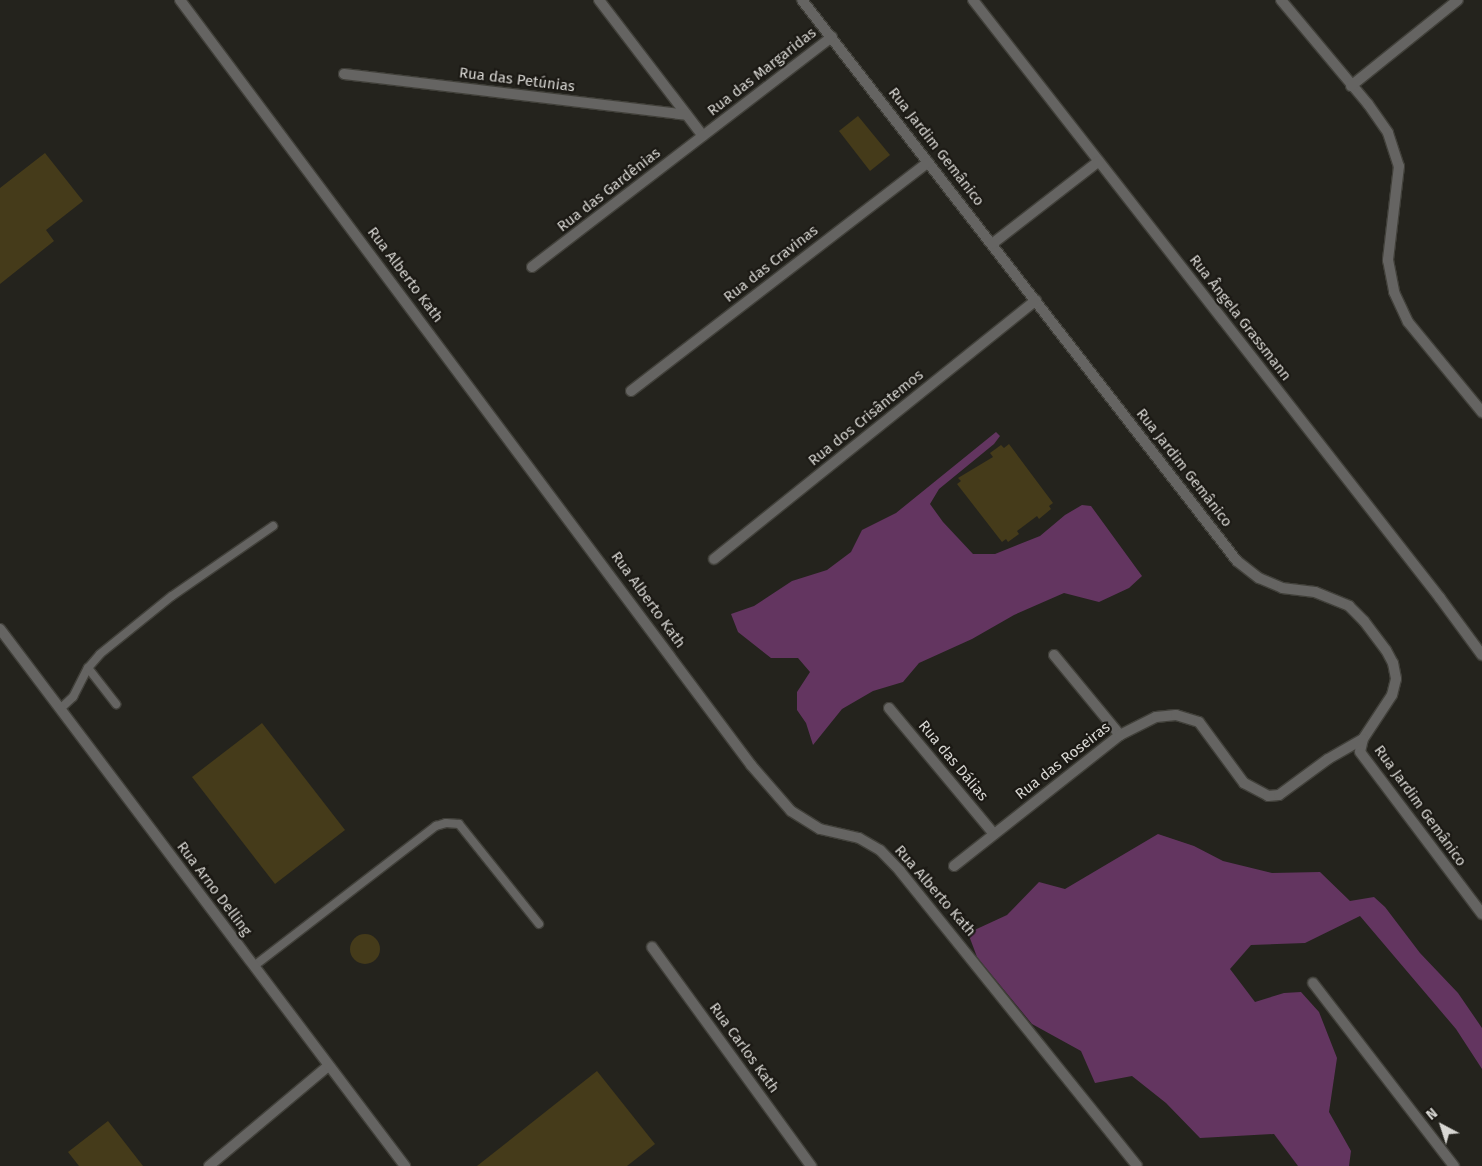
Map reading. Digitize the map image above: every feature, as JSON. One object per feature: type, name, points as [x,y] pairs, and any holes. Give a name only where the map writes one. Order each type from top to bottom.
[{"type":"street","name":"Rua Alberto Kath","points":[[180,0],[751,765],[791,811],[820,829],[859,838],[880,850],[900,871],[1136,1166]]},
{"type":"street","name":"Rua das Margaridas","points":[[599,0],[703,136],[832,37]]},
{"type":"street","name":"Rua Jardim Gemânico","points":[[802,0],[1237,561],[1259,578],[1282,588],[1315,592],[1349,606],[1364,621],[1386,650],[1393,663],[1396,679],[1392,695],[1363,739],[1360,752],[1482,914]]},
{"type":"street","name":"Rua Ângela Grassmann","points":[[973,0],[1440,598],[1482,655]]},
{"type":"street","points":[[1281,0],[1388,134],[1399,166],[1388,260],[1394,292],[1408,322],[1482,412]]},
{"type":"street","points":[[1351,86],[1458,0]]},
{"type":"street","name":"Rua das Petúnias","points":[[344,74],[687,115]]},
{"type":"street","name":"Rua das Gardênias","points":[[532,267],[703,136]]},
{"type":"street","points":[[992,244],[1099,161]]},
{"type":"street","name":"Rua das Cravinas","points":[[631,391],[928,162]]},
{"type":"street","name":"Rua dos Crisântemos","points":[[714,559],[1036,300]]},
{"type":"street","name":"Rua Arno Delling","points":[[0,631],[405,1166]]},
{"type":"street","points":[[1054,655],[1120,735]]},
{"type":"street","name":"Rua das Dálias","points":[[889,708],[994,834]]},
{"type":"street","name":"Rua das Roseiras","points":[[954,866],[1120,735],[1156,717],[1176,715],[1199,722],[1244,783],[1268,796],[1279,795],[1328,759],[1363,739]]},
{"type":"street","name":"Rua Carlos Kath","points":[[652,947],[811,1166]]},
{"type":"street","points":[[1312,983],[1454,1166]]},
{"type":"street","points":[[209,1166],[328,1066]]},
{"type":"lane","points":[[60,709],[73,697],[88,668],[100,654],[172,596],[273,526]]},
{"type":"lane","points":[[88,668],[116,704]]},
{"type":"lane","points":[[254,966],[436,826],[446,823],[459,824],[539,924]]},
{"type":"shaded area","points":[[996,432],[1000,436],[994,444],[939,489],[930,504],[943,522],[973,554],[995,554],[1040,536],[1065,515],[1082,505],[1091,506],[1142,576],[1129,588],[1099,602],[1064,593],[1014,615],[972,639],[919,663],[903,682],[873,691],[842,709],[813,745],[806,723],[797,710],[797,692],[810,672],[798,658],[771,658],[738,632],[731,614],[754,606],[792,581],[827,570],[851,552],[862,530],[896,513]]},
{"type":"shaded area","points":[[1158,834],[1194,846],[1223,861],[1272,873],[1320,872],[1350,901],[1374,897],[1385,907],[1420,953],[1458,993],[1482,1028],[1482,1069],[1456,1029],[1360,916],[1305,943],[1251,945],[1230,969],[1255,1002],[1284,993],[1301,992],[1319,1012],[1337,1058],[1329,1112],[1351,1151],[1349,1166],[1298,1166],[1274,1134],[1200,1138],[1166,1103],[1132,1076],[1095,1083],[1081,1051],[1032,1024],[977,957],[968,933],[1007,915],[1039,882],[1065,889]]},
{"type":"building","points":[[858,116],[890,155],[870,171],[839,131]]},
{"type":"building","points":[[45,153],[83,201],[46,230],[54,241],[0,284],[0,188]]},
{"type":"building","points":[[1009,444],[1053,503],[1049,506],[1051,509],[1039,519],[1037,516],[1017,531],[1019,534],[1008,542],[1006,539],[1002,542],[957,484],[961,481],[958,478],[993,457],[990,453],[1001,445],[1004,448]]},
{"type":"building","points":[[262,723],[345,830],[275,884],[192,777]]},
{"type":"building","points":[[365,934],[371,935],[379,943],[379,955],[371,963],[365,964],[359,963],[351,955],[350,949],[351,943],[359,935]]},
{"type":"building","points":[[597,1071],[655,1144],[627,1166],[477,1166]]},
{"type":"building","points":[[108,1121],[143,1166],[79,1166],[68,1152]]}]
